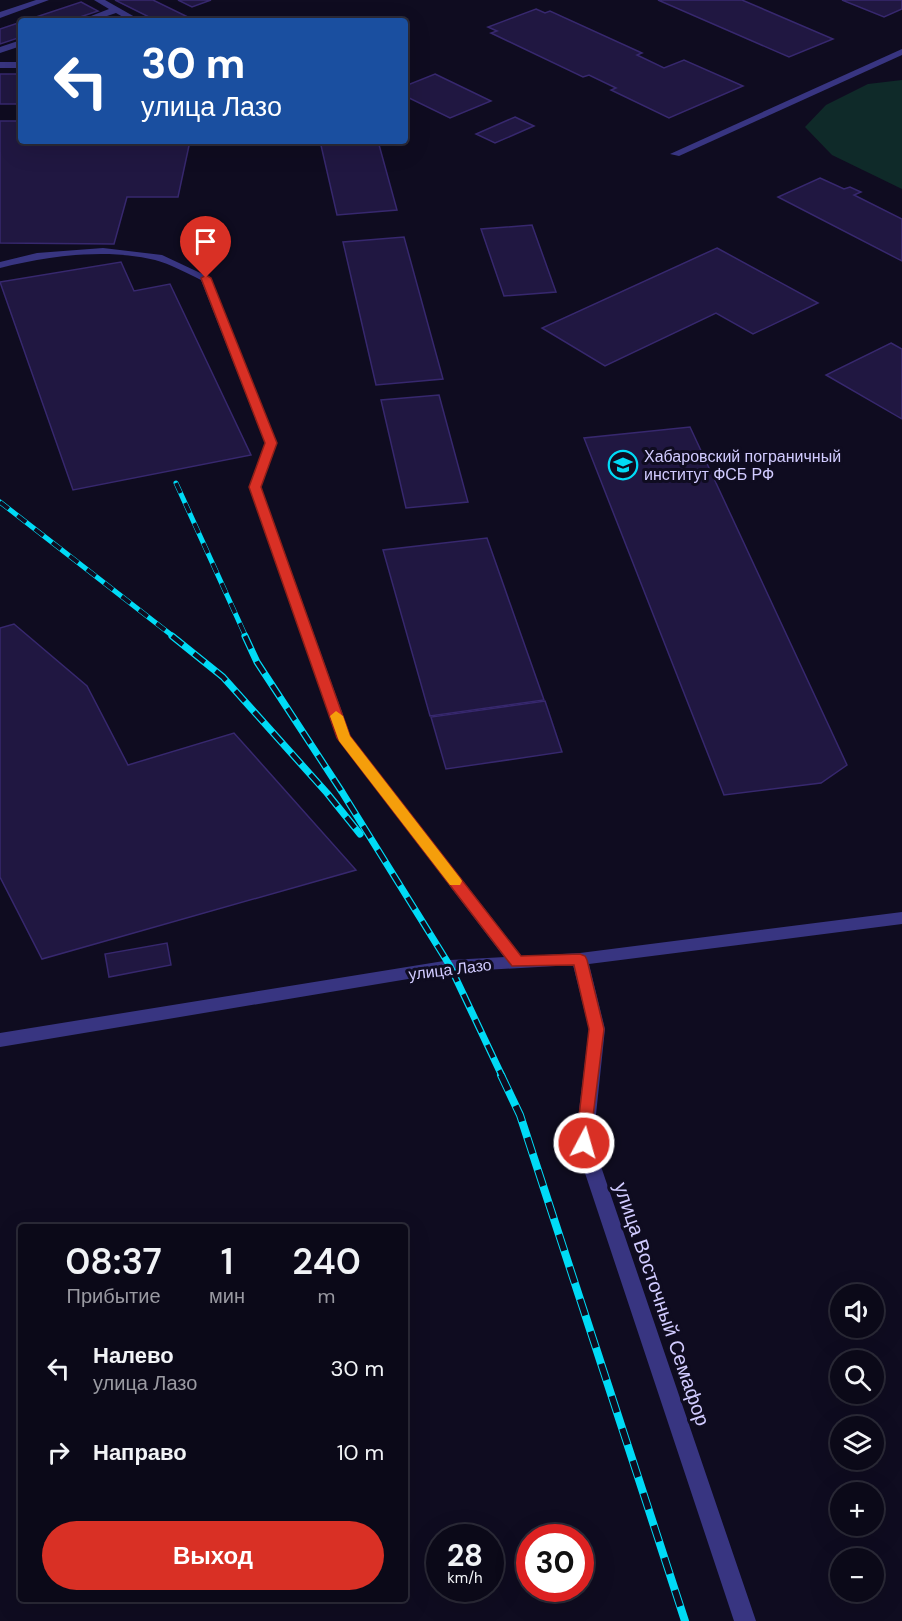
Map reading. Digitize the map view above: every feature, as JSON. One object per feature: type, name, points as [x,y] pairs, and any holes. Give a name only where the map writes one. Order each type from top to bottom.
[{"type":"street","points":[[0,15],[45,0]]},
{"type":"street","points":[[98,0],[131,18]]},
{"type":"street","points":[[92,18],[116,10]]},
{"type":"street","points":[[0,50],[18,44]]},
{"type":"street","points":[[675,154],[902,52]]},
{"type":"street","points":[[0,65],[18,65]]},
{"type":"street","points":[[0,265],[37,256],[103,251],[158,257],[206,278],[271,443],[255,487],[344,738],[517,962]]},
{"type":"street","name":"улица Лазо","points":[[0,1040],[450,966],[580,960],[902,918]]},
{"type":"street","name":"улица Восточный Семафор","points":[[580,960],[597,1029],[584,1143],[746,1621]]},
{"type":"green space","points":[[902,80],[902,189],[832,155],[805,127],[826,105],[868,84]]},
{"type":"building","points":[[115,0],[153,0],[190,18],[151,18]]},
{"type":"building","points":[[178,0],[211,0],[192,7]]},
{"type":"building","points":[[658,0],[742,0],[833,39],[789,57]]},
{"type":"building","points":[[842,0],[902,0],[902,9],[884,17]]},
{"type":"building","points":[[81,2],[98,11],[77,18],[33,18]]},
{"type":"building","points":[[536,9],[545,13],[550,11],[642,53],[637,55],[664,68],[684,60],[743,86],[669,118],[611,90],[616,88],[589,75],[583,77],[491,33],[497,31],[488,27]]},
{"type":"building","points":[[18,23],[18,38],[0,44],[0,29]]},
{"type":"building","points":[[0,74],[18,74],[18,104],[0,104]]},
{"type":"building","points":[[435,74],[491,101],[450,118],[408,97],[408,85]]},
{"type":"building","points":[[515,117],[534,126],[495,143],[476,134]]},
{"type":"building","points":[[0,121],[18,121],[18,144],[189,144],[178,197],[127,197],[114,244],[0,243]]},
{"type":"building","points":[[321,144],[379,144],[397,210],[337,215]]},
{"type":"building","points":[[820,178],[844,189],[850,187],[861,192],[854,195],[902,219],[902,261],[778,197]]},
{"type":"building","points":[[532,225],[556,292],[504,296],[481,229]]},
{"type":"building","points":[[404,237],[443,379],[376,385],[343,242]]},
{"type":"building","points":[[717,248],[818,303],[753,334],[716,313],[605,366],[542,328]]},
{"type":"building","points":[[121,262],[134,291],[170,284],[251,455],[73,490],[0,282]]},
{"type":"building","points":[[891,343],[902,349],[902,419],[826,375]]},
{"type":"building","points":[[439,395],[468,502],[406,508],[381,400]]},
{"type":"building","points":[[690,427],[847,765],[821,783],[724,795],[584,438]]},
{"type":"building","points":[[487,538],[544,700],[430,716],[383,550]]},
{"type":"building","points":[[14,624],[87,686],[128,765],[234,733],[356,870],[42,959],[0,877],[0,628]]},
{"type":"building","points":[[545,701],[562,752],[446,769],[431,717]]},
{"type":"building","points":[[167,943],[171,965],[109,977],[105,954]]},
{"type":"railway","points":[[176,483],[246,637]]},
{"type":"railway","points":[[0,502],[174,637]]},
{"type":"railway","points":[[172,636],[223,677],[327,793],[360,834]]},
{"type":"railway","points":[[245,636],[257,662],[342,792],[450,966],[502,1076]]},
{"type":"railway","points":[[501,1075],[520,1115],[685,1621]]},
{"type":"slow traffic","points":[[336,716],[344,738],[455,881]]},
{"type":"place","name":"Хабаровский пограничный институт ФСБ РФ","points":[[623,465]]},
{"type":"route","points":[[206,278],[271,443],[255,487],[344,738],[517,962],[580,960],[597,1029],[584,1143]]}]
